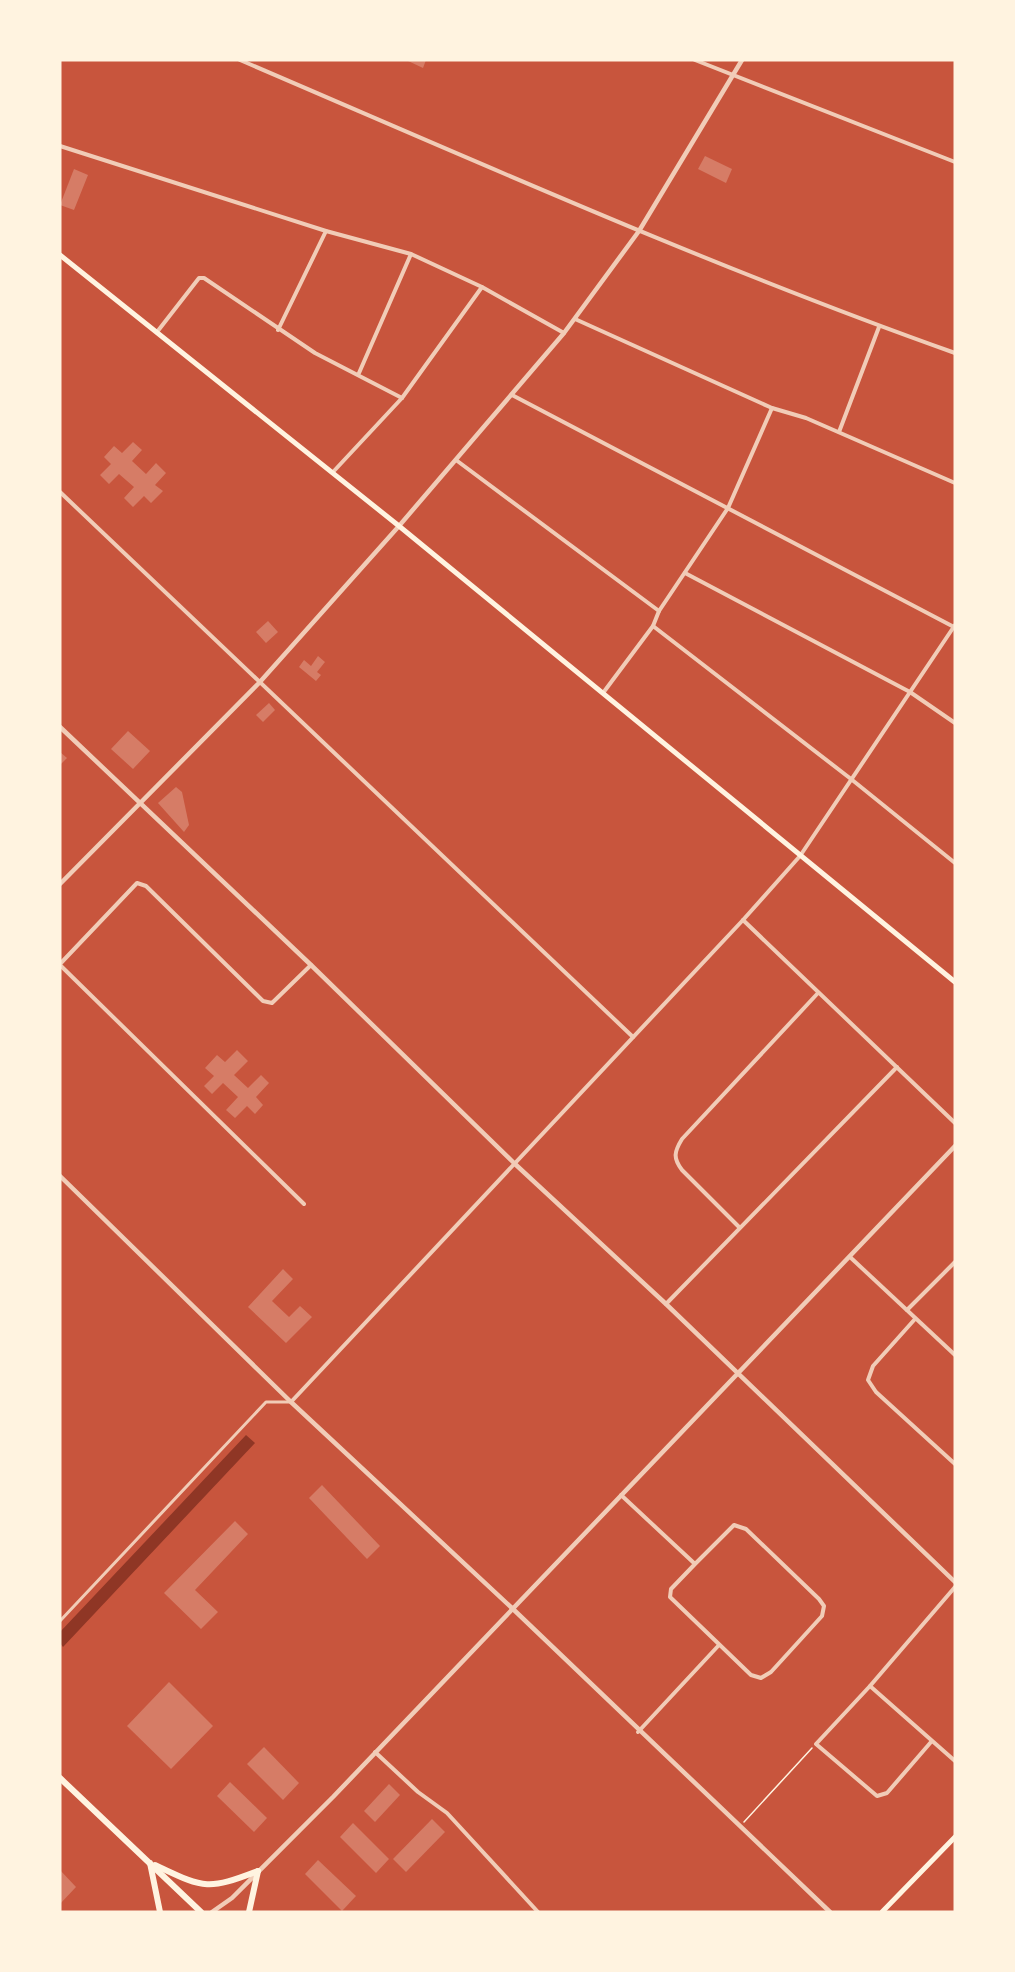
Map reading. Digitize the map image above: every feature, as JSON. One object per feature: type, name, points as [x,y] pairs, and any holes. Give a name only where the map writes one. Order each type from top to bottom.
[{"type":"main road","points":[[60,255],[333,472],[955,982]]},
{"type":"main road","points":[[60,1778],[201,1912]]},
{"type":"main road","points":[[882,1912],[955,1837]]},
{"type":"main road","points":[[149,1863],[194,1882],[215,1887],[258,1871]]},
{"type":"main road","points":[[149,1863],[160,1912]]},
{"type":"main road","points":[[249,1912],[258,1871]]},
{"type":"street","points":[[240,60],[639,231],[879,327],[955,354]]},
{"type":"street","points":[[695,60],[955,162]]},
{"type":"street","points":[[60,884],[259,683],[399,526],[564,333],[639,231],[742,60]]},
{"type":"street","points":[[60,146],[327,231],[411,254],[482,287],[564,333]]},
{"type":"street","points":[[278,330],[327,231]]},
{"type":"street","points":[[359,373],[411,254]]},
{"type":"street","points":[[157,332],[199,278],[207,280],[278,330],[333,363],[359,373],[402,398]]},
{"type":"street","points":[[333,472],[402,398],[482,287]]},
{"type":"street","points":[[575,319],[772,408],[838,432],[955,483]]},
{"type":"street","points":[[838,432],[879,327]]},
{"type":"street","points":[[60,1621],[266,1402],[291,1402],[743,920],[800,856],[955,627],[512,395]]},
{"type":"street","points":[[603,693],[653,626],[659,611],[728,508],[772,408]]},
{"type":"street","points":[[456,460],[659,611]]},
{"type":"street","points":[[60,492],[633,1037]]},
{"type":"street","points":[[685,573],[910,692],[955,723]]},
{"type":"street","points":[[653,626],[851,779],[955,863]]},
{"type":"street","points":[[60,727],[311,965],[515,1164],[666,1304],[955,1584],[870,1686],[816,1744],[876,1796],[887,1793],[932,1742]]},
{"type":"street","points":[[304,1204],[60,964],[137,884],[146,886],[263,1001],[272,1003],[311,965]]},
{"type":"street","points":[[743,920],[955,1123]]},
{"type":"street","points":[[739,1227],[682,1170],[675,1161],[674,1151],[818,993]]},
{"type":"street","points":[[666,1304],[897,1067]]},
{"type":"street","points":[[212,1912],[232,1898],[514,1610],[736,1372],[850,1257],[955,1146]]},
{"type":"street","points":[[60,1176],[291,1402],[514,1610],[638,1732],[830,1912]]},
{"type":"street","points":[[850,1257],[955,1355]]},
{"type":"street","points":[[907,1311],[955,1262]]},
{"type":"street","points":[[915,1319],[873,1366],[868,1380],[876,1392],[955,1464]]},
{"type":"street","points":[[621,1496],[695,1564]]},
{"type":"street","points":[[734,1525],[746,1529],[824,1606],[822,1616],[771,1672],[760,1678],[751,1675],[670,1598],[671,1589],[695,1564],[734,1525]]},
{"type":"street","points":[[638,1732],[719,1645]]},
{"type":"street","points":[[870,1686],[955,1761]]},
{"type":"street","points":[[375,1752],[418,1792],[447,1813],[538,1912]]},
{"type":"path","points":[[739,1827],[816,1744]]},
{"type":"shaded area","points":[[246,1435],[255,1443],[63,1647],[60,1643],[60,1632]]},
{"type":"building","points":[[406,60],[426,60],[423,68]]},
{"type":"building","points":[[705,156],[732,169],[726,183],[698,169]]},
{"type":"building","points":[[74,169],[88,175],[74,210],[60,205]]},
{"type":"building","points":[[133,442],[142,450],[132,461],[146,474],[156,463],[166,473],[155,485],[163,491],[151,503],[144,496],[133,507],[124,498],[134,487],[119,474],[109,484],[100,475],[111,464],[104,457],[114,446],[122,453]]},
{"type":"building","points":[[268,621],[278,632],[266,643],[256,632]]},
{"type":"building","points":[[318,656],[325,662],[317,672],[321,675],[316,681],[299,667],[304,660],[311,666]]},
{"type":"building","points":[[269,703],[275,710],[263,722],[256,715]]},
{"type":"building","points":[[128,731],[150,751],[133,769],[111,749]]},
{"type":"building","points":[[60,752],[67,758],[60,765]]},
{"type":"building","points":[[176,787],[182,792],[189,825],[184,832],[158,803]]},
{"type":"building","points":[[237,1050],[248,1061],[234,1075],[248,1088],[261,1075],[269,1083],[256,1097],[263,1105],[255,1114],[247,1106],[235,1118],[226,1110],[238,1097],[223,1083],[212,1094],[204,1086],[214,1076],[205,1068],[217,1055],[225,1062]]},
{"type":"building","points":[[283,1269],[293,1279],[272,1301],[289,1317],[300,1306],[312,1317],[286,1343],[248,1307]]},
{"type":"building","points":[[322,1485],[380,1546],[367,1559],[309,1498]]},
{"type":"building","points":[[235,1521],[248,1534],[195,1590],[218,1612],[201,1629],[164,1593]]},
{"type":"building","points":[[169,1682],[213,1726],[171,1769],[127,1726]]},
{"type":"building","points":[[264,1747],[299,1783],[283,1800],[247,1764]]},
{"type":"building","points":[[230,1782],[267,1818],[254,1832],[217,1796]]},
{"type":"building","points":[[389,1784],[400,1795],[375,1822],[364,1811]]},
{"type":"building","points":[[432,1819],[445,1832],[406,1872],[393,1859]]},
{"type":"building","points":[[353,1823],[389,1859],[376,1873],[340,1837]]},
{"type":"building","points":[[318,1860],[356,1896],[342,1911],[305,1874]]},
{"type":"building","points":[[60,1870],[76,1887],[60,1904]]}]
